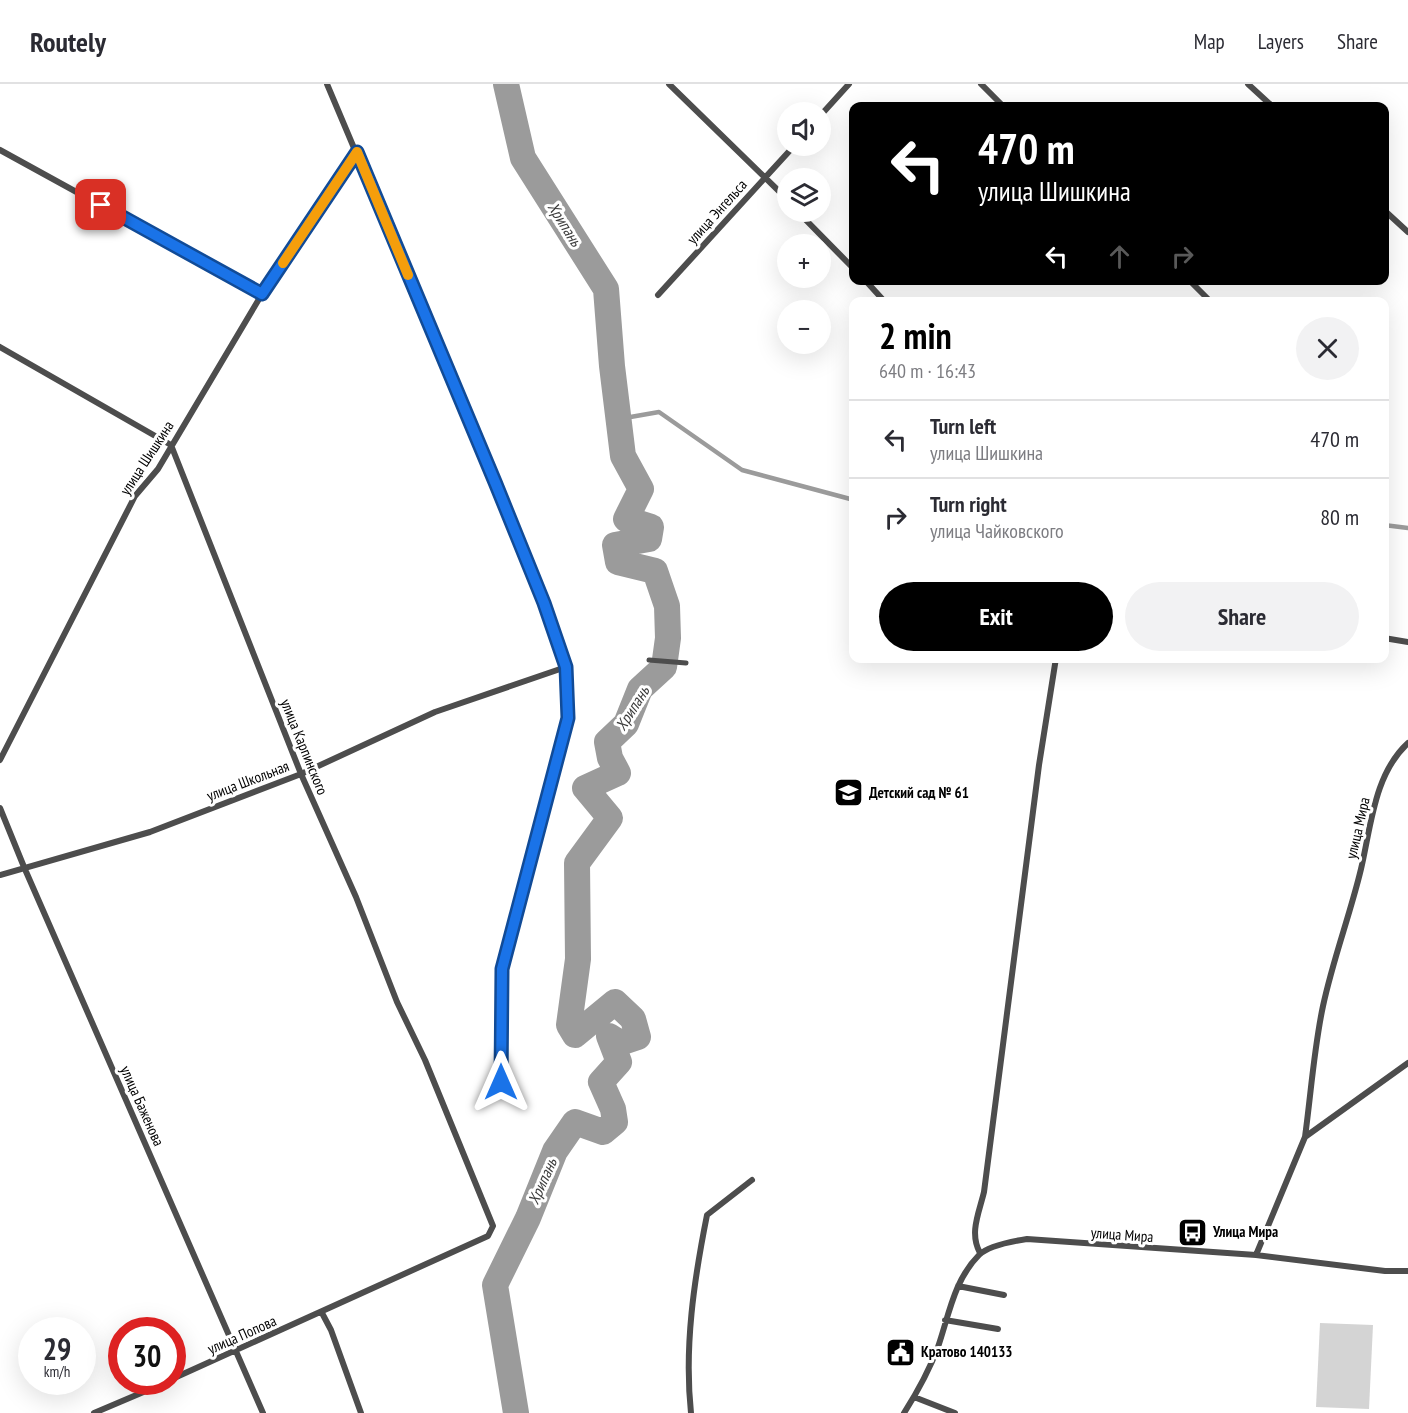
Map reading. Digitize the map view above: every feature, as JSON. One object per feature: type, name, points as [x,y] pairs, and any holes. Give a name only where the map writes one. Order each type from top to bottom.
[{"type":"street","points":[[327,84],[495,482],[544,603],[566,667],[568,718],[502,969],[501,1082]]},
{"type":"street","points":[[669,84],[777,189]]},
{"type":"street","points":[[831,104],[849,84]]},
{"type":"street","points":[[981,84],[999,102]]},
{"type":"street","points":[[1248,84],[1268,102]]},
{"type":"street","points":[[0,150],[262,294]]},
{"type":"street","name":"улица Шишкина","points":[[0,760],[135,496],[158,469],[262,294],[357,152]]},
{"type":"street","name":"улица Энгельса","points":[[658,295],[785,156]]},
{"type":"street","points":[[1389,215],[1408,232]]},
{"type":"street","points":[[808,222],[849,264]]},
{"type":"street","points":[[870,285],[880,297]]},
{"type":"street","points":[[1194,285],[1206,297]]},
{"type":"street","points":[[0,347],[171,445]]},
{"type":"street","name":"улица Карпинского","points":[[171,445],[301,774],[356,897],[397,1002],[425,1060],[485,1205],[493,1226],[488,1236]]},
{"type":"street","points":[[1389,639],[1408,642]]},
{"type":"street","points":[[649,660],[686,663]]},
{"type":"street","points":[[904,1413],[926,1377],[963,1275],[980,1253],[975,1243],[975,1223],[984,1192],[1039,765],[1055,663]]},
{"type":"street","name":"улица Школьная","points":[[0,875],[150,832],[301,774],[435,712],[566,667]]},
{"type":"street","name":"улица Мира","points":[[1256,1255],[1305,1137],[1323,1006],[1361,869],[1374,807],[1388,771],[1400,750],[1408,743]]},
{"type":"street","name":"улица Баженова","points":[[0,808],[263,1413]]},
{"type":"street","points":[[1305,1137],[1408,1063]]},
{"type":"street","points":[[691,1413],[689,1337],[696,1269],[708,1215],[752,1180]]},
{"type":"street","name":"улица Попова","points":[[186,1373],[488,1236]]},
{"type":"street","name":"улица Мира","points":[[980,1253],[1008,1242],[1027,1239],[1256,1255],[1385,1271],[1408,1271]]},
{"type":"street","points":[[958,1286],[1004,1295]]},
{"type":"street","points":[[322,1313],[331,1330],[361,1413]]},
{"type":"street","points":[[945,1320],[998,1329]]},
{"type":"street","points":[[94,1413],[136,1395]]},
{"type":"street","points":[[914,1397],[955,1413]]},
{"type":"shaded area","points":[[1320,1323],[1373,1325],[1369,1409],[1316,1407]]},
{"type":"waterway","name":"Хрипань","points":[[506,84],[523,158],[606,289],[612,366],[623,456],[641,489],[626,519],[651,527],[649,539],[615,545],[618,562],[655,571],[667,606],[668,638],[664,667],[640,689],[626,724],[607,742],[610,758],[618,773],[585,788],[610,818],[577,863],[578,959],[569,1025],[575,1035],[615,1002],[633,1019],[638,1037],[620,1043],[609,1036],[619,1062],[601,1082],[613,1109],[615,1122],[603,1132],[575,1122],[555,1151],[528,1218],[495,1285],[516,1413]]},
{"type":"waterway","points":[[619,419],[659,412],[742,470],[849,499]]},
{"type":"waterway","points":[[1389,526],[1408,528]]},
{"type":"slow traffic","points":[[283,263],[357,152],[408,275]]},
{"type":"place","name":"Детский сад № 61","points":[[848,793]]},
{"type":"place","name":"Улица Мира","points":[[1192,1232]]},
{"type":"place","name":"Кратово 140133","points":[[900,1352]]},
{"type":"route","points":[[101,205],[262,294],[357,152],[495,482],[544,603],[566,667],[568,718],[551,790],[502,969],[501,1082]]}]
